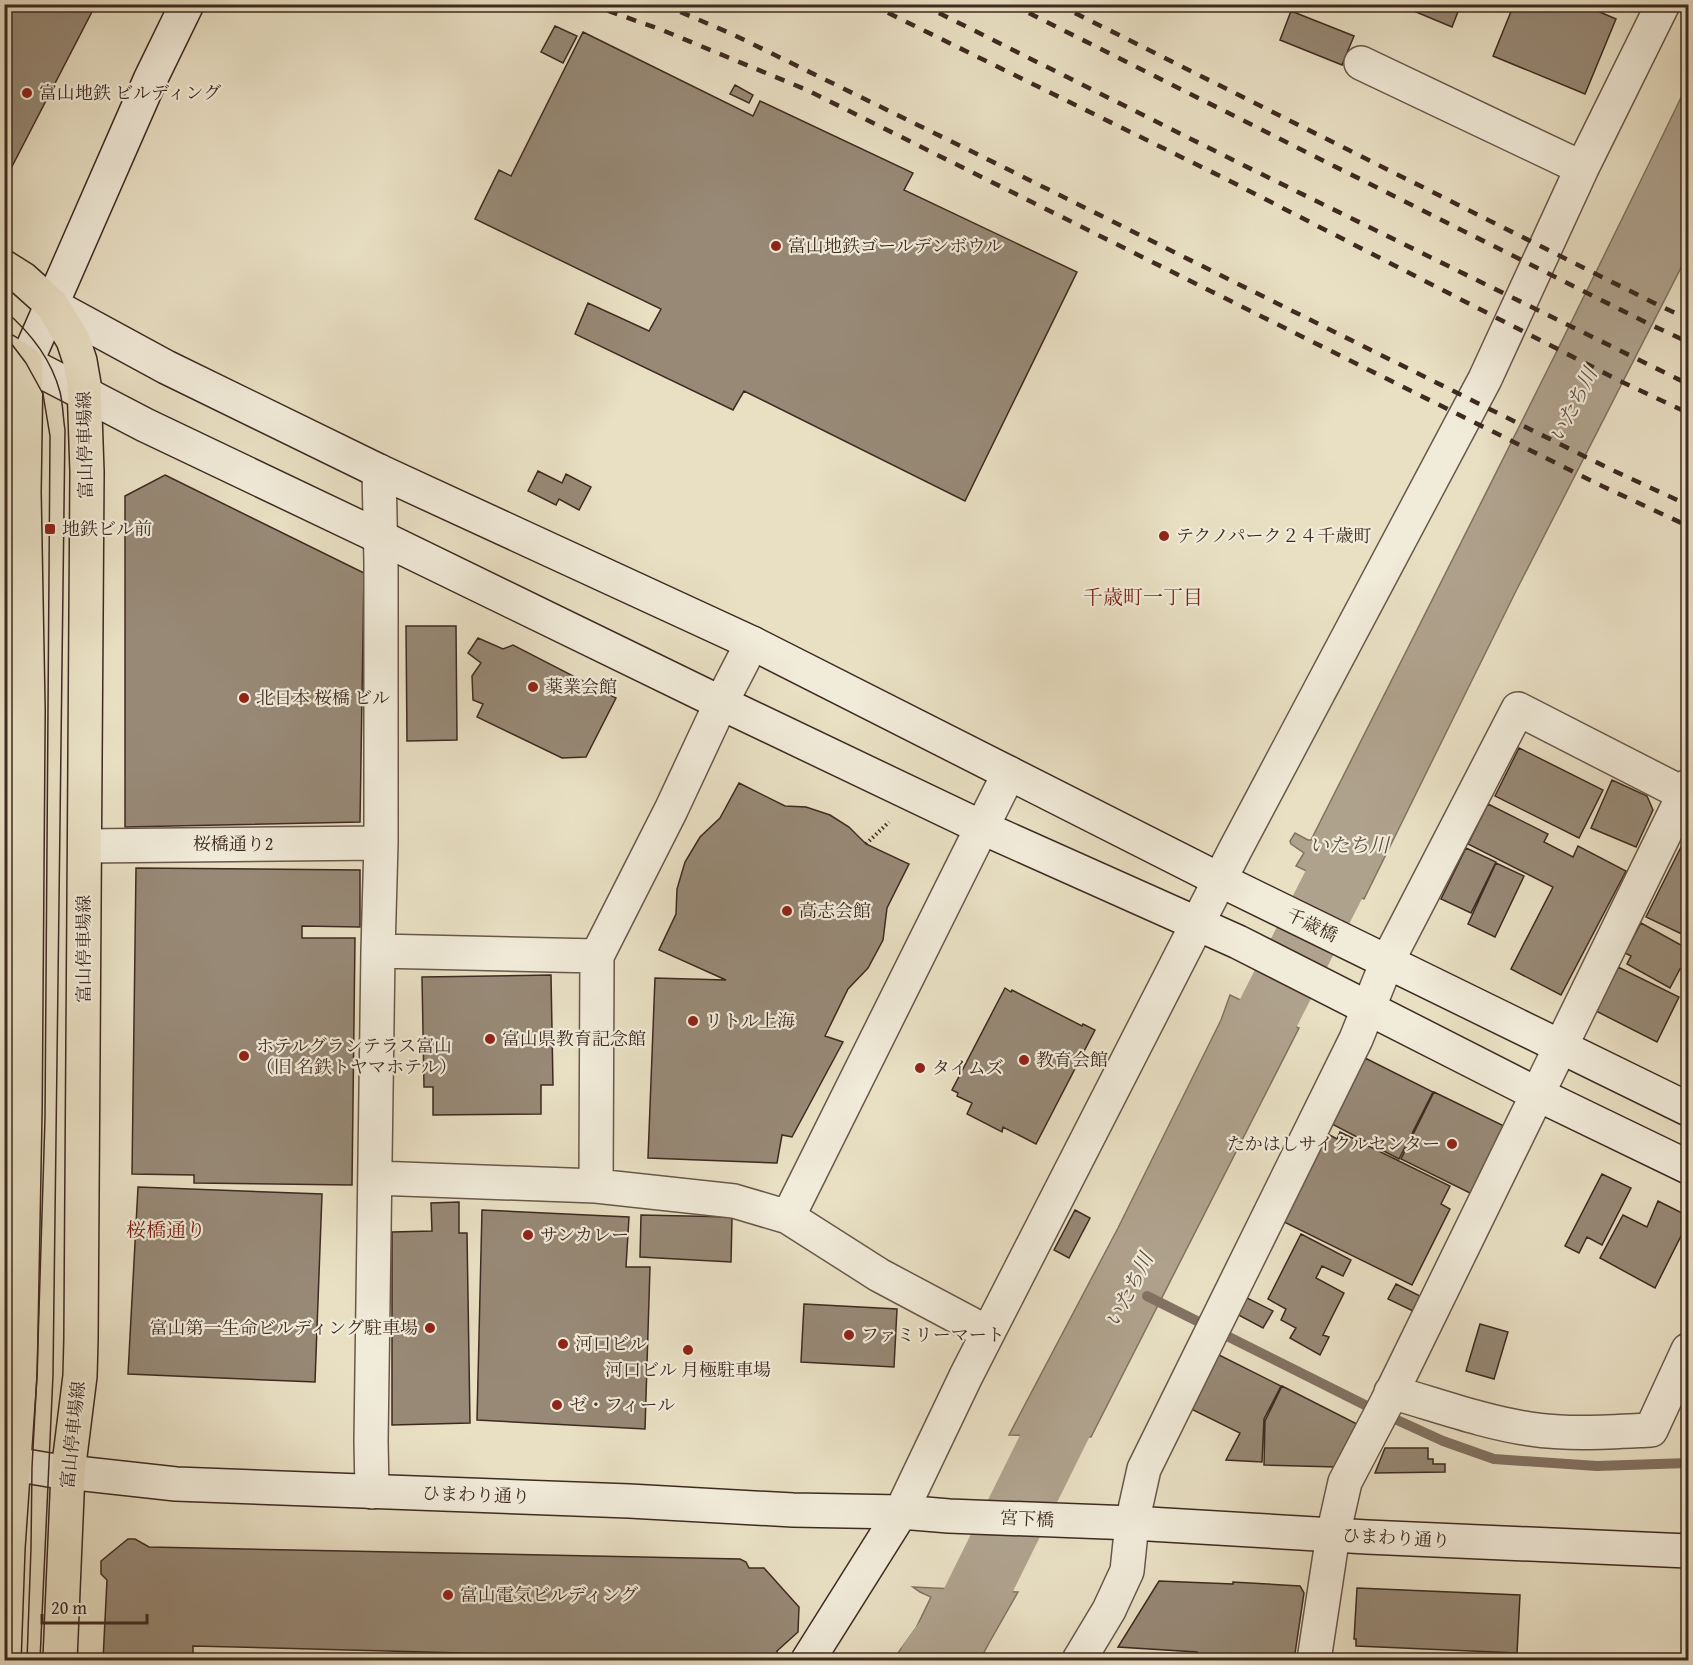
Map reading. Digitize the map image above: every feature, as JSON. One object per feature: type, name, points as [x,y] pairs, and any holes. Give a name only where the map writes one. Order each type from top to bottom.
[{"type":"main road","name":"富山停車場線","points":[[4,267],[23,279],[52,305],[73,340],[84,384],[87,472],[81,1339],[80,1376],[68,1472],[60,1660]]},
{"type":"main road","points":[[4,1657],[9,1462],[20,1350],[25,1106],[15,951],[28,710],[24,492],[15,356]]},
{"type":"street","points":[[187,4],[150,80],[52,305],[15,356],[145,426],[983,828],[1238,942],[1537,1094],[1689,1167]]},
{"type":"street","points":[[808,1660],[901,1512],[966,1376],[1220,880],[1485,379],[1582,168],[1663,4]]},
{"type":"street","points":[[1362,63],[1582,168]]},
{"type":"street","name":"千歳橋","points":[[52,305],[166,367],[378,471],[752,643],[1254,897],[1689,1109]]},
{"type":"street","points":[[372,1492],[370,1441],[381,843],[378,471]]},
{"type":"street","points":[[596,1186],[597,956],[752,643]]},
{"type":"street","points":[[1079,1660],[1109,1610],[1127,1571],[1118,1523],[1356,1039],[1357,1002],[1378,958],[1518,709],[1687,792],[1345,1482],[1314,1660]]},
{"type":"street","points":[[788,1217],[1009,773]]},
{"type":"street","name":"桜橋通り2","points":[[85,846],[381,843]]},
{"type":"street","points":[[378,951],[597,956]]},
{"type":"street","points":[[375,1178],[596,1186],[734,1201],[788,1217],[879,1275],[988,1334]]},
{"type":"street","points":[[1391,1392],[1494,1422],[1530,1429],[1575,1433],[1651,1430],[1689,1350]]},
{"type":"street","name":"ひまわり通り","points":[[9,1462],[68,1472],[176,1484],[617,1500],[949,1516]]},
{"type":"street","name":"宮下橋","points":[[949,1516],[1118,1523]]},
{"type":"street","name":"ひまわり通り","points":[[1118,1523],[1689,1551]]},
{"type":"path","points":[[866,844],[896,815]]},
{"type":"water","name":"いたち川","points":[[1688,83],[1688,254],[1516,591],[1364,899],[1296,866],[1304,853],[1290,841],[1295,833],[1311,840],[1549,368]]},
{"type":"water","name":"いたち川","points":[[1230,995],[1299,1028],[1091,1437],[1009,1435],[1118,1228],[1221,1020]]},
{"type":"water","points":[[913,1587],[1018,1592],[980,1660],[893,1660],[916,1628],[931,1597]]},
{"type":"building","name":"富山地鉄 ビルディング","points":[[4,4],[96,4],[4,182]]},
{"type":"building","points":[[1397,4],[1461,4],[1452,27]]},
{"type":"building","points":[[1514,4],[1581,4],[1616,19],[1585,94],[1493,56]]},
{"type":"building","points":[[1291,11],[1354,36],[1342,65],[1280,40]]},
{"type":"building","points":[[555,26],[577,36],[563,63],[541,52]]},
{"type":"building","name":"富山地鉄ゴールデンボウル","points":[[583,32],[753,116],[760,101],[913,173],[904,190],[1077,272],[965,501],[744,391],[733,410],[575,334],[588,303],[649,331],[661,309],[475,219],[499,170],[511,176]]},
{"type":"building","points":[[735,85],[753,95],[749,103],[730,94]]},
{"type":"building","points":[[538,471],[562,483],[566,474],[591,487],[579,510],[559,499],[556,505],[528,491]]},
{"type":"building","name":"北日本 桜橋 ビル","points":[[165,475],[364,573],[360,822],[125,827],[125,496]]},
{"type":"building","points":[[406,626],[456,626],[457,740],[407,741]]},
{"type":"building","name":"薬業会館","points":[[478,638],[503,649],[513,645],[616,698],[586,757],[562,758],[477,717],[483,704],[473,700],[472,676],[481,663],[468,653]]},
{"type":"building","points":[[1519,748],[1603,790],[1579,838],[1495,796]]},
{"type":"building","points":[[1612,780],[1647,796],[1653,810],[1636,847],[1591,828]]},
{"type":"building","points":[[739,783],[785,806],[806,807],[830,815],[849,827],[866,844],[909,864],[887,908],[883,940],[868,968],[848,989],[825,1036],[843,1042],[792,1137],[782,1135],[777,1163],[648,1158],[655,978],[726,980],[659,950],[676,914],[677,889],[685,862],[700,837],[720,818]]},
{"type":"building","points":[[1488,804],[1548,834],[1544,842],[1573,857],[1578,846],[1626,871],[1561,995],[1511,969],[1553,887],[1468,844]]},
{"type":"building","points":[[1688,844],[1688,937],[1646,917],[1681,847]]},
{"type":"building","points":[[1466,848],[1496,862],[1471,913],[1441,899]]},
{"type":"building","points":[[1496,863],[1524,876],[1495,937],[1468,924]]},
{"type":"building","name":"ホテルグランテラス富山 （旧 名鉄トヤマホテル）","points":[[136,868],[360,870],[360,927],[302,926],[302,938],[355,938],[352,1185],[194,1183],[194,1175],[132,1174]]},
{"type":"building","points":[[1641,923],[1688,949],[1688,967],[1686,971],[1680,969],[1670,988],[1627,964],[1631,956],[1625,953]]},
{"type":"building","points":[[1618,967],[1679,997],[1657,1042],[1596,1011]]},
{"type":"building","points":[[551,975],[553,1085],[541,1085],[541,1114],[433,1115],[433,1087],[424,1087],[422,977]]},
{"type":"building","name":"教育会館","points":[[1005,988],[1082,1026],[1083,1024],[1095,1030],[1036,1144],[1003,1127],[1002,1132],[967,1114],[972,1103],[957,1096],[958,1093],[952,1090]]},
{"type":"building","points":[[1365,1058],[1433,1092],[1399,1159],[1330,1123]]},
{"type":"building","name":"たかはしサイクルセンター","points":[[1434,1092],[1504,1128],[1472,1194],[1401,1159]]},
{"type":"building","points":[[1340,1132],[1450,1186],[1441,1204],[1450,1209],[1412,1285],[1282,1221],[1326,1133],[1337,1139]]},
{"type":"building","points":[[1602,1174],[1631,1188],[1602,1245],[1587,1237],[1579,1253],[1565,1246]]},
{"type":"building","points":[[138,1187],[322,1194],[315,1382],[128,1374]]},
{"type":"building","points":[[1658,1201],[1688,1216],[1688,1222],[1655,1288],[1600,1258],[1623,1215],[1647,1227]]},
{"type":"building","name":"富山第一生命ビルディング駐車場","points":[[459,1202],[459,1233],[467,1233],[470,1423],[392,1425],[392,1232],[432,1231],[431,1203]]},
{"type":"building","name":"河口ビル","points":[[482,1210],[629,1217],[626,1267],[650,1267],[645,1429],[477,1420]]},
{"type":"building","points":[[1075,1210],[1090,1218],[1069,1258],[1054,1250]]},
{"type":"building","points":[[641,1215],[732,1217],[731,1262],[640,1257]]},
{"type":"building","points":[[1301,1234],[1351,1260],[1343,1276],[1322,1266],[1316,1278],[1344,1293],[1323,1335],[1329,1337],[1320,1355],[1290,1338],[1296,1328],[1281,1320],[1286,1309],[1268,1299]]},
{"type":"building","points":[[1396,1284],[1420,1296],[1413,1311],[1388,1299]]},
{"type":"building","points":[[1239,1294],[1273,1311],[1263,1328],[1231,1311]]},
{"type":"building","name":"ファミリーマート","points":[[804,1304],[897,1309],[894,1367],[801,1362]]},
{"type":"building","points":[[1480,1324],[1508,1332],[1494,1379],[1466,1371]]},
{"type":"building","points":[[1211,1351],[1281,1386],[1264,1419],[1262,1462],[1226,1460],[1240,1433],[1183,1405]]},
{"type":"building","points":[[1282,1386],[1359,1425],[1337,1467],[1264,1465],[1265,1421]]},
{"type":"building","points":[[1385,1448],[1428,1448],[1428,1459],[1433,1459],[1433,1464],[1445,1464],[1445,1472],[1375,1473]]},
{"type":"building","name":"富山電気ビルディング","points":[[128,1539],[135,1539],[149,1547],[740,1559],[746,1562],[749,1568],[764,1568],[799,1607],[798,1632],[777,1651],[779,1660],[544,1660],[544,1655],[193,1646],[193,1660],[103,1660],[107,1580],[101,1574],[101,1561]]},
{"type":"building","points":[[1159,1581],[1300,1586],[1304,1593],[1294,1660],[1197,1660],[1197,1652],[1118,1647]]},
{"type":"building","points":[[1357,1588],[1520,1595],[1517,1653],[1356,1646],[1356,1639],[1354,1639]]},
{"type":"waterway","name":"いたち川","points":[[1229,1090],[1373,808]]},
{"type":"waterway","points":[[1147,1296],[1373,1409],[1443,1441],[1494,1459],[1597,1466],[1688,1463]]},
{"type":"waterway","name":"いたち川","points":[[931,1660],[971,1605],[1093,1359]]},
{"type":"tram line","points":[[4,310],[31,337],[51,368],[60,392],[65,430],[53,1375],[40,1660]]},
{"type":"tram line","points":[[4,334],[26,363],[43,394],[50,436],[45,1118],[27,1660]]},
{"type":"railway","points":[[589,4],[662,30],[807,90],[1602,486],[1688,526]]},
{"type":"railway","points":[[662,4],[732,34],[1610,469],[1688,505]]},
{"type":"railway","points":[[870,4],[1226,179],[1620,381],[1688,413]]},
{"type":"railway","points":[[921,4],[1688,384]]},
{"type":"railway","points":[[1011,4],[1688,342]]},
{"type":"railway","points":[[1057,4],[1688,319]]},
{"type":"place","name":"富山地鉄 ビルディング","points":[[27,93]]},
{"type":"place","name":"富山地鉄ゴールデンボウル","points":[[776,246]]},
{"type":"place","name":"地鉄ビル前","points":[[50,529]]},
{"type":"place","name":"テクノパーク２４千歳町","points":[[1164,536]]},
{"type":"place","name":"薬業会館","points":[[533,687]]},
{"type":"place","name":"北日本 桜橋 ビル","points":[[244,698]]},
{"type":"place","name":"高志会館","points":[[787,911]]},
{"type":"place","name":"リトル上海","points":[[693,1021]]},
{"type":"place","name":"富山県教育記念館","points":[[490,1039]]},
{"type":"place","name":"ホテルグランテラス富山 （旧 名鉄トヤマホテル）","points":[[244,1056]]},
{"type":"place","name":"教育会館","points":[[1024,1060]]},
{"type":"place","name":"タイムズ","points":[[920,1068]]},
{"type":"place","name":"たかはしサイクルセンター","points":[[1452,1144]]},
{"type":"place","name":"サンカレー","points":[[528,1235]]},
{"type":"place","name":"富山第一生命ビルディング駐車場","points":[[430,1328]]},
{"type":"place","name":"ファミリーマート","points":[[849,1335]]},
{"type":"place","name":"河口ビル","points":[[563,1344]]},
{"type":"place","name":"河口ビル 月極駐車場","points":[[688,1350]]},
{"type":"place","name":"ゼ・フィール","points":[[557,1405]]},
{"type":"place","name":"富山電気ビルディング","points":[[448,1595]]},
{"type":"district","name":"千歳町一丁目","points":[[1143,597]]},
{"type":"district","name":"桜橋通り","points":[[166,1230]]}]
